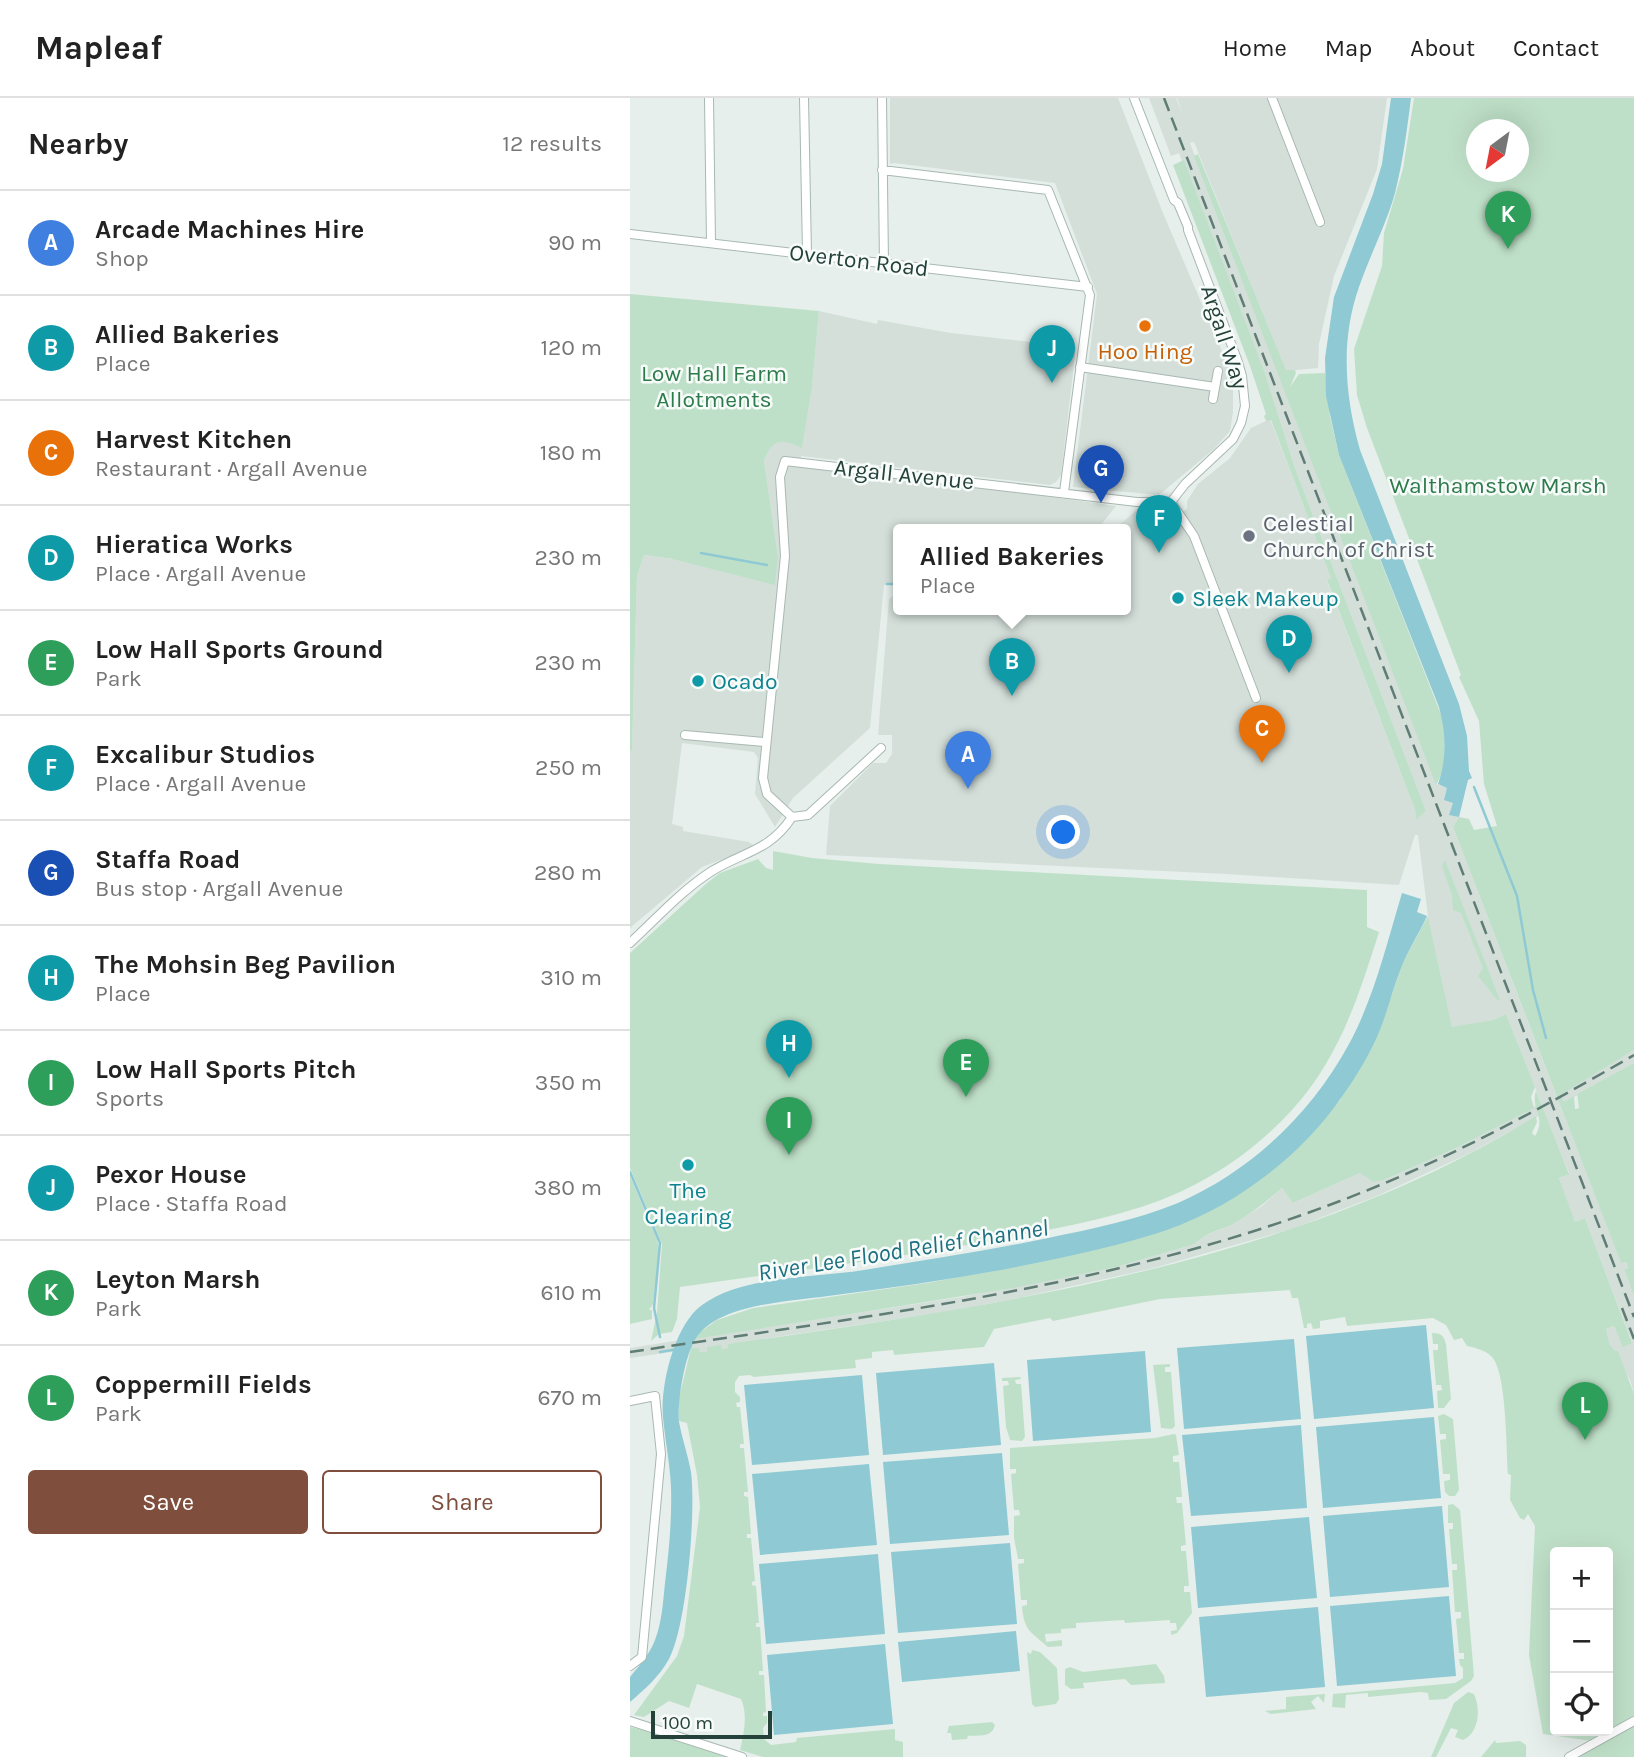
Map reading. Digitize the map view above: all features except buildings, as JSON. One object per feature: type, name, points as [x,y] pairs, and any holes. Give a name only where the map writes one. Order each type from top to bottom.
[{"type":"street","points":[[709,98],[711,243]]},
{"type":"street","points":[[804,98],[807,254]]},
{"type":"street","points":[[881,98],[884,264]]},
{"type":"street","name":"Argall Way","points":[[1134,98],[1174,200],[1173,204],[1183,228],[1188,230],[1238,362],[1245,406],[1241,424],[1233,439],[1185,484],[1171,502]]},
{"type":"street","points":[[1272,98],[1320,222]]},
{"type":"street","points":[[882,170],[1048,190],[1090,295],[1063,492]]},
{"type":"street","name":"Overton Road","points":[[630,234],[1088,287]]},
{"type":"street","points":[[1080,367],[1215,387]]},
{"type":"street","points":[[1213,399],[1218,371]]},
{"type":"street","name":"Argall Avenue","points":[[765,742],[785,556],[780,477],[785,461],[1137,502],[1171,502]]},
{"type":"street","points":[[1171,502],[1194,536],[1256,698]]},
{"type":"street","points":[[685,735],[765,742],[765,789],[776,804],[792,817],[804,817],[812,812],[881,748]]},
{"type":"street","points":[[630,943],[712,872],[760,850],[781,833],[792,817]]},
{"type":"street","points":[[630,1401],[655,1396],[661,1454],[642,1657],[630,1666]]},
{"type":"street","points":[[632,1721],[742,1757]]},
{"type":"street","points":[[1569,1757],[1634,1721]]},
{"type":"shaded area","points":[[890,98],[1118,98],[1163,213],[1233,377],[1230,431],[1214,449],[1159,495],[1073,487],[1097,294],[1055,183],[890,164]]},
{"type":"shaded area","points":[[1149,98],[1176,98],[1183,115],[1177,98],[1387,98],[1377,169],[1334,276],[1319,344],[1318,368],[1286,371],[1194,142],[1190,143],[1436,784],[1448,788],[1453,803],[1450,814],[1459,817],[1453,827],[1556,1095],[1634,1050],[1634,1063],[1560,1105],[1621,1262],[1625,1261],[1628,1268],[1624,1269],[1634,1296],[1634,1394],[1630,1380],[1610,1345],[1606,1329],[1614,1326],[1623,1346],[1632,1342],[1585,1218],[1575,1222],[1566,1199],[1559,1178],[1569,1173],[1544,1113],[1468,1154],[1377,1196],[1291,1229],[1150,1269],[932,1314],[729,1344],[729,1348],[707,1348],[707,1352],[700,1353],[699,1348],[630,1358],[630,1348],[961,1297],[1116,1267],[1195,1244],[1200,1238],[1235,1223],[1262,1206],[1282,1188],[1292,1202],[1295,1202],[1360,1173],[1386,1179],[1454,1149],[1541,1103],[1506,1014],[1493,1020],[1452,1028],[1428,916],[1418,835],[1415,835],[1399,885],[826,855],[830,806],[873,763],[886,763],[892,754],[892,735],[878,735],[889,599],[893,596],[893,615],[1131,615],[1131,524],[1121,524],[1141,506],[1171,519],[1187,509],[1187,501],[1198,484],[1230,458],[1251,428],[1270,419],[1332,579],[1327,581],[1415,810],[1416,820],[1426,811],[1295,468],[1264,370],[1184,161],[1179,153],[1171,156]]},
{"type":"shaded area","points":[[819,311],[877,324],[878,320],[951,333],[1076,347],[1061,475],[1050,485],[801,456],[801,462],[1116,506],[1102,524],[893,524],[893,585],[884,585],[870,728],[793,798],[775,827],[755,794],[758,758],[754,752],[682,743],[672,824],[683,827],[683,831],[749,842],[755,847],[702,867],[630,928],[630,751],[637,576],[644,555],[672,559],[778,556],[764,461],[768,449],[775,443],[786,440],[802,447],[812,388]]},
{"type":"green space","name":"Walthamstow Marsh","points":[[1414,98],[1634,98],[1634,1050],[1560,1095],[1564,1102],[1574,1096],[1575,1109],[1579,1108],[1577,1094],[1634,1063],[1634,1296],[1624,1269],[1628,1268],[1626,1262],[1621,1263],[1453,827],[1459,817],[1469,819],[1474,830],[1497,826],[1484,784],[1479,721],[1459,677],[1461,675],[1367,428],[1357,395],[1354,349],[1382,266],[1384,233],[1403,169]]},
{"type":"green space","points":[[1198,154],[1286,370],[1295,370],[1290,387],[1299,374],[1325,373],[1330,417],[1339,455],[1442,717],[1444,761],[1436,785],[1194,156]]},
{"type":"green space","points":[[1184,160],[1264,370],[1295,468],[1426,811],[1416,820],[1415,810],[1327,580],[1331,578],[1271,420],[1266,421],[1264,416],[1266,414],[1250,366],[1173,165]]},
{"type":"green space","name":"Low Hall Farm Allotments","points":[[630,294],[819,311],[812,388],[802,448],[778,442],[770,448],[764,461],[778,556],[775,585],[673,559],[644,555],[637,576],[630,751]]},
{"type":"green space","points":[[773,851],[812,858],[879,864],[1367,890],[1367,927],[1379,932],[1345,1027],[1308,1091],[1253,1147],[1210,1176],[1161,1200],[1119,1214],[1075,1224],[928,1251],[680,1287],[677,1319],[672,1332],[659,1334],[651,1341],[657,1313],[662,1244],[630,1168],[630,953],[720,873],[758,859],[766,868],[773,870]]},
{"type":"green space","points":[[1445,860],[1500,1000],[1498,1001],[1478,976],[1483,968],[1461,913],[1453,910],[1452,895],[1442,866]]},
{"type":"green space","points":[[1428,916],[1452,1027],[1493,1020],[1506,1014],[1535,1087],[1531,1097],[1534,1108],[1454,1149],[1386,1179],[1374,1182],[1360,1173],[1295,1202],[1292,1202],[1282,1188],[1241,1219],[1209,1234],[1195,1244],[1116,1267],[1013,1288],[695,1339],[717,1320],[753,1308],[927,1283],[1037,1263],[1148,1236],[1189,1221],[1229,1200],[1258,1181],[1301,1144],[1340,1100],[1380,1030],[1402,964]]},
{"type":"green space","points":[[1536,1091],[1569,1174],[1559,1178],[1575,1222],[1585,1218],[1632,1343],[1623,1347],[1614,1326],[1606,1329],[1610,1345],[1618,1351],[1634,1394],[1634,1716],[1613,1728],[1613,1547],[1550,1547],[1550,1735],[1543,1734],[1529,1655],[1535,1526],[1528,1514],[1524,1520],[1520,1518],[1510,1500],[1511,1475],[1508,1474],[1501,1379],[1492,1357],[1467,1346],[1462,1338],[1454,1340],[1446,1325],[1433,1318],[1347,1326],[1345,1317],[1320,1321],[1320,1328],[1313,1329],[1311,1323],[1304,1328],[1298,1298],[1292,1298],[1290,1290],[1160,1299],[1053,1321],[1050,1318],[994,1329],[984,1347],[894,1355],[893,1350],[872,1352],[872,1358],[855,1360],[856,1368],[739,1376],[735,1382],[735,1392],[740,1397],[740,1402],[736,1403],[737,1407],[740,1407],[744,1444],[740,1444],[740,1448],[744,1448],[748,1492],[744,1492],[744,1496],[748,1497],[751,1534],[747,1534],[747,1538],[751,1538],[755,1581],[752,1585],[756,1586],[759,1623],[756,1623],[756,1627],[760,1627],[763,1671],[759,1671],[759,1675],[764,1675],[766,1712],[763,1716],[767,1716],[767,1723],[763,1728],[764,1739],[771,1745],[796,1742],[797,1738],[895,1729],[895,1740],[903,1742],[903,1757],[763,1757],[740,1750],[745,1718],[741,1699],[697,1684],[689,1708],[669,1701],[644,1717],[634,1715],[677,1656],[684,1636],[700,1507],[687,1423],[679,1421],[679,1398],[691,1348],[707,1352],[707,1347],[721,1345],[722,1349],[728,1348],[728,1344],[936,1313],[1041,1294],[1145,1271],[1248,1243],[1347,1209],[1444,1167],[1536,1116],[1537,1122],[1532,1133],[1535,1136],[1539,1118],[1535,1103]]},
{"type":"green space","points":[[630,1176],[659,1249],[653,1304],[649,1310],[652,1310],[652,1319],[630,1324]]},
{"type":"green space","points":[[1432,1333],[1442,1336],[1446,1344],[1451,1399],[1444,1408],[1438,1408],[1437,1391],[1442,1390],[1441,1385],[1436,1385],[1433,1350],[1438,1350],[1438,1344],[1433,1344]]},
{"type":"green space","points":[[1170,1364],[1170,1367],[1165,1367],[1165,1372],[1171,1372],[1175,1426],[1172,1429],[1161,1428],[1153,1365]]},
{"type":"green space","points":[[1002,1378],[1021,1379],[1015,1380],[1016,1384],[1021,1384],[1025,1437],[1022,1441],[1010,1440],[1006,1427],[1003,1386],[1009,1385],[1008,1381],[1002,1381]]},
{"type":"green space","points":[[1444,1414],[1453,1419],[1459,1490],[1455,1496],[1449,1496],[1445,1492],[1444,1481],[1450,1480],[1450,1474],[1443,1474],[1440,1440],[1446,1439],[1446,1434],[1440,1434],[1438,1416]]},
{"type":"green space","points":[[1174,1434],[1179,1455],[1173,1456],[1173,1462],[1179,1462],[1182,1497],[1176,1497],[1177,1503],[1182,1503],[1186,1545],[1181,1546],[1181,1551],[1186,1551],[1189,1586],[1184,1586],[1184,1592],[1190,1592],[1192,1613],[1177,1633],[1171,1635],[1171,1631],[1177,1630],[1176,1623],[1170,1623],[1170,1620],[1076,1623],[1076,1628],[1045,1634],[1046,1642],[1062,1640],[1062,1646],[1048,1647],[1029,1630],[1024,1621],[1022,1606],[1027,1605],[1027,1600],[1021,1600],[1018,1564],[1024,1563],[1024,1559],[1018,1559],[1014,1538],[1014,1516],[1020,1515],[1019,1510],[1014,1510],[1011,1474],[1016,1473],[1016,1469],[1010,1469],[1010,1448],[1155,1438]]},
{"type":"green space","points":[[1453,1504],[1460,1510],[1474,1676],[1446,1699],[1429,1700],[1428,1693],[1421,1692],[1368,1697],[1368,1693],[1346,1695],[1345,1708],[1332,1707],[1333,1694],[1455,1683],[1463,1678],[1459,1659],[1464,1659],[1464,1653],[1459,1653],[1456,1619],[1461,1618],[1461,1612],[1455,1612],[1452,1570],[1457,1570],[1457,1564],[1452,1564],[1449,1529],[1453,1529],[1453,1523],[1448,1523],[1448,1505]]},
{"type":"green space","points":[[1032,1650],[1040,1652],[1057,1668],[1059,1699],[1056,1704],[1035,1707],[1032,1704],[1027,1652],[1031,1654]]},
{"type":"green space","points":[[1156,1664],[1165,1683],[1131,1685],[1125,1679],[1083,1683],[1084,1688],[1071,1689],[1065,1685],[1065,1669],[1070,1667],[1083,1672]]},
{"type":"green space","points":[[1468,1692],[1474,1694],[1477,1707],[1477,1720],[1472,1732],[1463,1740],[1455,1737],[1458,1730],[1451,1728],[1436,1757],[1431,1757],[1454,1703]]},
{"type":"green space","points":[[1325,1694],[1324,1703],[1318,1696],[1311,1702],[1316,1709],[1271,1714],[1265,1711],[1286,1709],[1286,1697]]},
{"type":"green space","points":[[992,1722],[995,1725],[993,1729],[984,1735],[952,1740],[951,1733],[947,1733],[949,1726]]},
{"type":"green space","points":[[1634,1726],[1634,1757],[1577,1757]]},
{"type":"green space","points":[[630,1727],[660,1734],[730,1757],[630,1757]]},
{"type":"green space","points":[[1557,1736],[1600,1736],[1592,1741]]},
{"type":"green space","points":[[1495,1740],[1496,1743],[1520,1741],[1526,1745],[1526,1757],[1481,1757]]},
{"type":"water","points":[[1391,98],[1411,98],[1406,134],[1395,193],[1353,307],[1347,348],[1348,389],[1360,450],[1459,704],[1467,736],[1469,771],[1472,778],[1468,780],[1459,817],[1449,815],[1453,803],[1444,800],[1447,788],[1438,784],[1444,746],[1439,707],[1339,455],[1326,396],[1325,358],[1334,297],[1382,164]]},
{"type":"water","points":[[1402,893],[1421,899],[1417,912],[1427,916],[1404,961],[1380,1030],[1367,1057],[1325,1120],[1286,1159],[1241,1193],[1192,1220],[1114,1246],[973,1275],[759,1306],[724,1316],[699,1334],[686,1363],[679,1402],[679,1422],[691,1472],[692,1490],[689,1568],[681,1621],[669,1659],[651,1682],[630,1702],[630,1677],[653,1645],[662,1612],[671,1523],[670,1469],[663,1417],[664,1389],[671,1356],[692,1314],[719,1295],[738,1288],[780,1279],[864,1270],[1048,1238],[1146,1214],[1205,1190],[1277,1138],[1317,1094],[1334,1070],[1366,1008]]},
{"type":"water","points":[[1426,1325],[1434,1408],[1314,1419],[1306,1336]]},
{"type":"water","points":[[1294,1339],[1301,1419],[1184,1429],[1177,1348]]},
{"type":"water","points":[[1145,1351],[1151,1432],[1033,1441],[1027,1360]]},
{"type":"water","points":[[994,1363],[1001,1445],[883,1455],[876,1373]]},
{"type":"water","points":[[862,1375],[869,1455],[752,1465],[744,1385]]},
{"type":"water","points":[[1434,1417],[1441,1498],[1323,1508],[1316,1427]]},
{"type":"water","points":[[1301,1425],[1307,1508],[1191,1516],[1182,1435]]},
{"type":"water","points":[[1002,1453],[1009,1535],[890,1544],[883,1462]]},
{"type":"water","points":[[869,1464],[877,1545],[760,1555],[752,1474]]},
{"type":"water","points":[[1442,1506],[1449,1587],[1330,1597],[1323,1516]]},
{"type":"water","points":[[1309,1517],[1317,1598],[1198,1608],[1191,1527]]},
{"type":"water","points":[[1010,1543],[1017,1624],[898,1633],[891,1552]]},
{"type":"water","points":[[878,1554],[885,1634],[766,1644],[759,1564]]},
{"type":"water","points":[[1449,1596],[1456,1676],[1337,1686],[1330,1606]]},
{"type":"water","points":[[1318,1607],[1325,1687],[1206,1697],[1199,1617]]},
{"type":"water","points":[[1016,1631],[1020,1671],[902,1682],[898,1642]]},
{"type":"water","points":[[885,1644],[893,1724],[774,1735],[767,1655]]},
{"type":"waterway","points":[[701,553],[767,565]]},
{"type":"waterway","points":[[887,584],[893,584]]},
{"type":"waterway","points":[[1474,787],[1517,896],[1533,990],[1546,1038]]},
{"type":"waterway","points":[[630,1172],[660,1243],[654,1308],[660,1337]]},
{"type":"waterway","points":[[660,1352],[678,1349]]},
{"type":"railway","points":[[1164,98],[1634,1317]]},
{"type":"railway","points":[[630,1352],[990,1296],[1079,1278],[1254,1231],[1378,1186],[1453,1152],[1634,1055]]},
{"type":"railway","points":[[1622,1308],[1634,1339]]},
{"type":"place","name":"Leyton Marsh","points":[[1508,249]]},
{"type":"place","name":"Hoo Hing","points":[[1145,326]]},
{"type":"place","name":"Pexor House","points":[[1052,383]]},
{"type":"place","name":"Staffa Road","points":[[1101,503]]},
{"type":"place","name":"Celestial Church of Christ","points":[[1249,536]]},
{"type":"place","name":"Excalibur Studios","points":[[1159,553]]},
{"type":"place","name":"Sleek Makeup","points":[[1178,598]]},
{"type":"place","name":"Hieratica Works","points":[[1289,673]]},
{"type":"place","name":"Ocado","points":[[698,681]]},
{"type":"place","name":"Allied Bakeries","points":[[1012,696]]},
{"type":"place","name":"Harvest Kitchen","points":[[1262,763]]},
{"type":"place","name":"Arcade Machines Hire","points":[[968,789]]},
{"type":"place","name":"The Mohsin Beg Pavilion","points":[[789,1078]]},
{"type":"place","name":"Low Hall Sports Ground","points":[[966,1097]]},
{"type":"place","name":"Low Hall Sports Pitch","points":[[789,1155]]},
{"type":"place","name":"The Clearing","points":[[688,1165]]},
{"type":"place","name":"Coppermill Fields","points":[[1585,1440]]},
{"type":"water label","name":"River Lee Flood Relief Channel","points":[[903,1250]]}]
